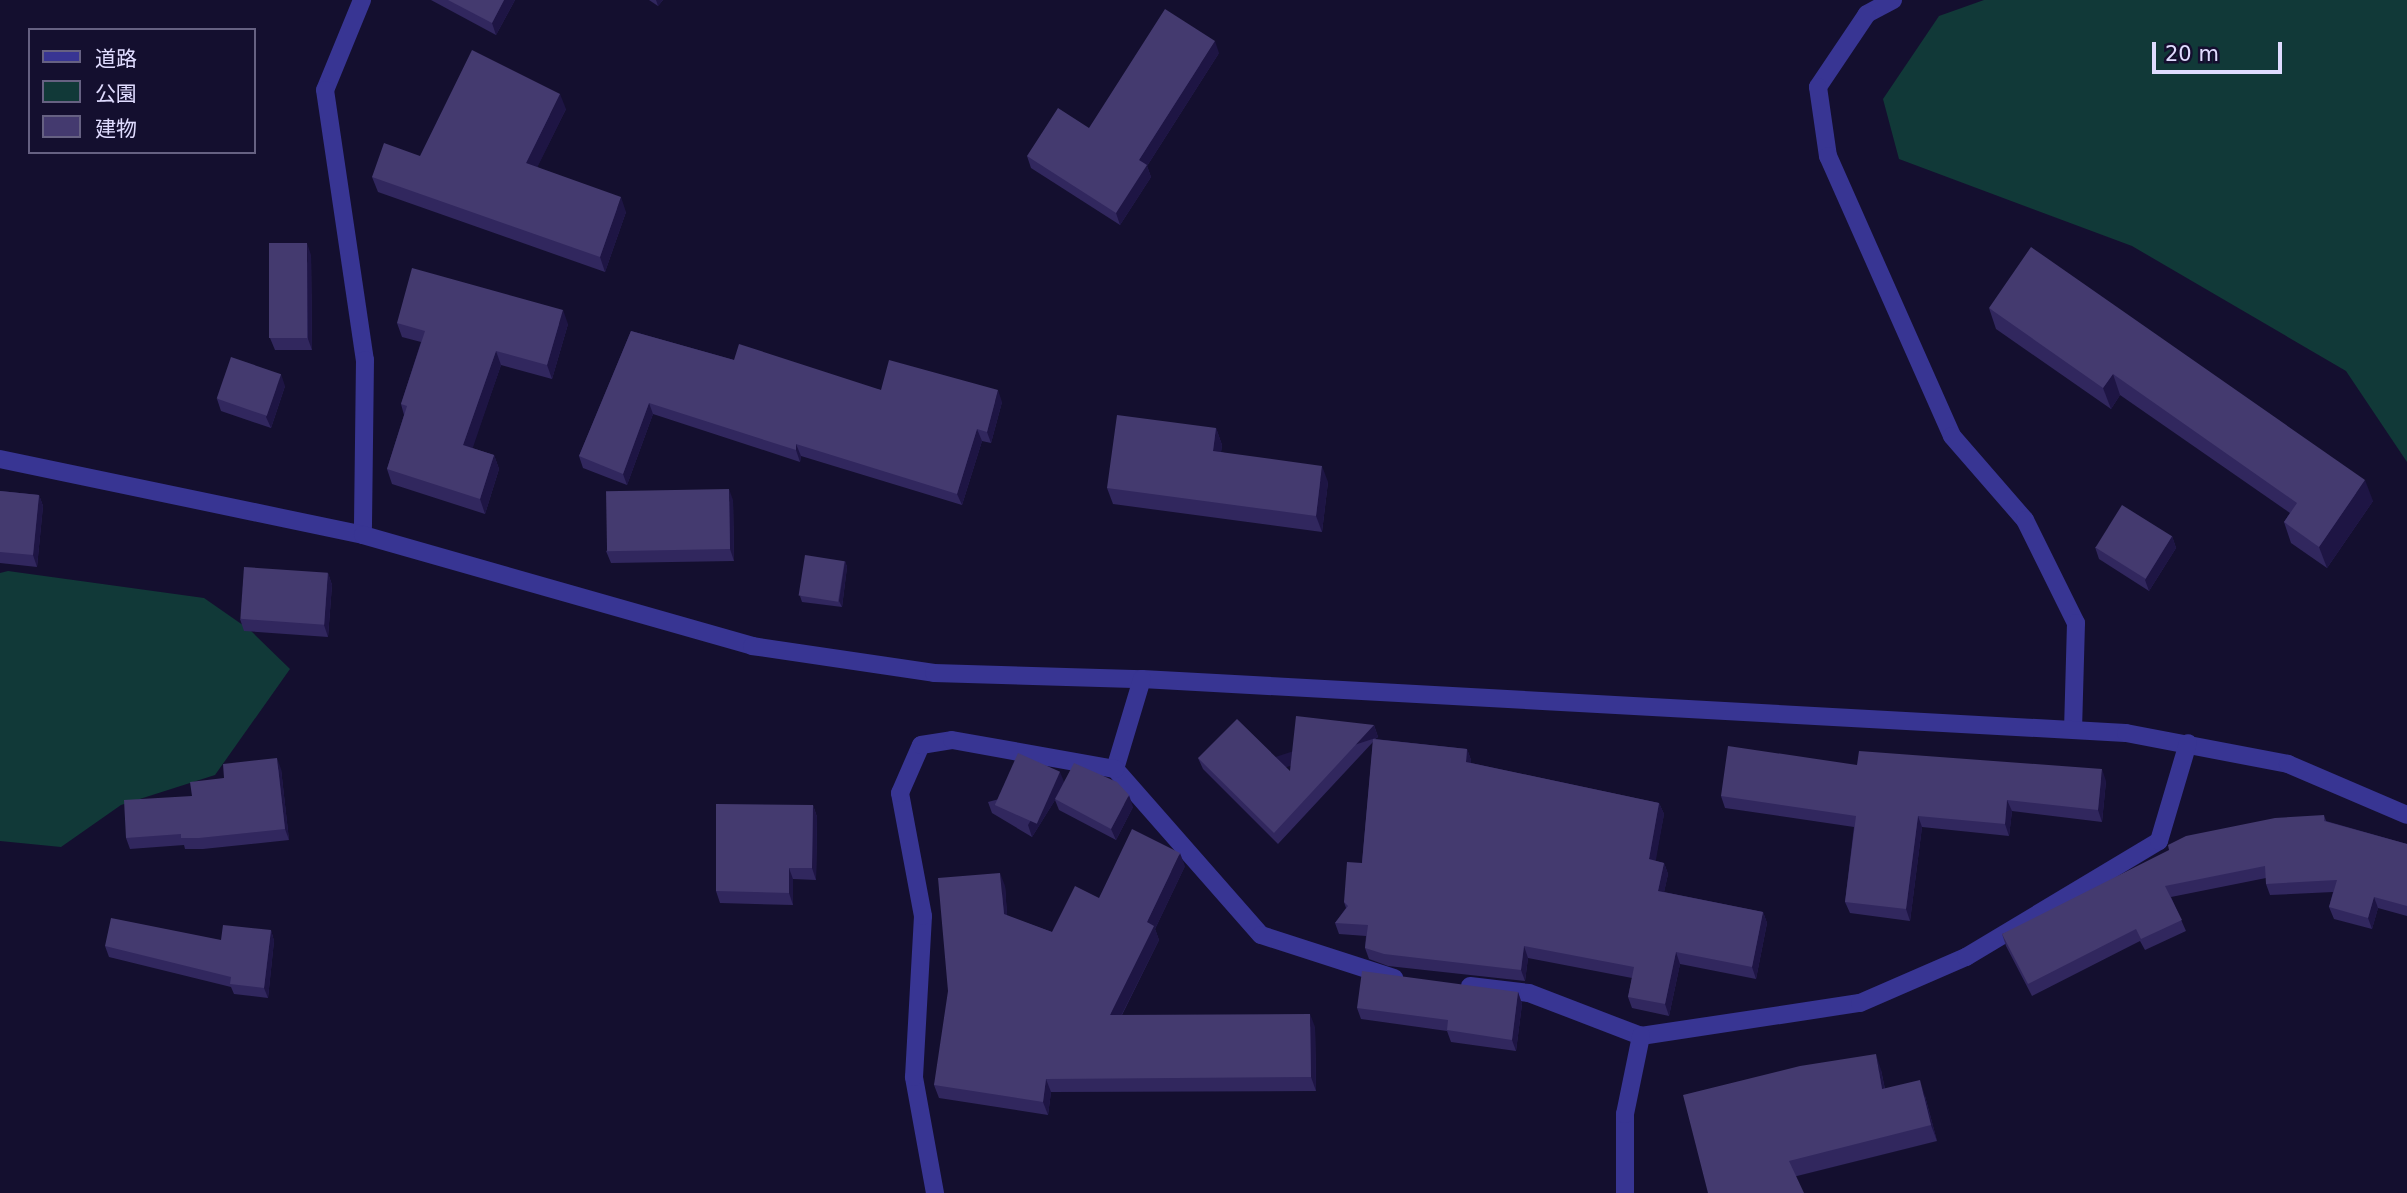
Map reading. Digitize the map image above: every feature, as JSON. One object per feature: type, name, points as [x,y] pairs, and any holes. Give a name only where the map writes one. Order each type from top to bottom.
[{"type":"street","points":[[362,0],[325,90],[365,360],[363,535]]},
{"type":"street","points":[[1893,0],[1867,14],[1818,87],[1828,156],[1952,436],[2025,520],[2076,623],[2073,728]]},
{"type":"street","points":[[0,458],[363,535],[752,646],[934,673],[1142,679],[2073,728],[2188,743],[2288,764],[2407,815]]},
{"type":"street","points":[[1115,769],[1142,679]]},
{"type":"street","points":[[935,1193],[914,1077],[923,916],[900,793],[921,745],[952,740],[1115,769],[1261,935],[1386,977],[1412,980]]},
{"type":"street","points":[[1451,984],[1529,993],[1641,1036],[1860,1003],[1966,957],[2159,841],[2188,743]]},
{"type":"street","points":[[1625,1193],[1625,1114],[1641,1036]]},
{"type":"green space","points":[[1984,0],[2407,0],[2407,462],[2346,371],[2132,246],[1899,159],[1883,99],[1939,16]]},
{"type":"green space","points":[[8,571],[204,598],[250,630],[290,669],[215,775],[121,805],[61,847],[0,841],[0,573]]},
{"type":"building","points":[[448,0],[504,0],[492,23]]},
{"type":"building","points":[[1165,9],[1215,41],[1139,160],[1147,165],[1116,213],[1027,156],[1058,108],[1089,128]]},
{"type":"building","points":[[472,50],[560,94],[526,163],[621,197],[600,257],[372,177],[384,143],[420,156]]},
{"type":"building","points":[[269,243],[307,243],[307,338],[269,338]]},
{"type":"building","points":[[2031,247],[2365,480],[2319,547],[2284,522],[2297,503],[2113,374],[2103,388],[1989,308]]},
{"type":"building","points":[[412,268],[563,310],[547,365],[496,351],[463,445],[494,455],[480,499],[387,469],[407,406],[401,404],[425,331],[397,323]]},
{"type":"building","points":[[631,331],[734,360],[739,344],[881,390],[889,360],[998,390],[987,432],[977,429],[957,494],[796,444],[796,450],[649,403],[623,474],[579,456]]},
{"type":"building","points":[[231,357],[281,374],[267,416],[217,399]]},
{"type":"building","points":[[1117,415],[1216,428],[1213,451],[1322,466],[1316,516],[1107,488]]},
{"type":"building","points":[[729,489],[730,549],[607,551],[606,491]]},
{"type":"building","points":[[0,491],[39,495],[33,555],[0,552]]},
{"type":"building","points":[[2122,505],[2172,536],[2146,579],[2096,547]]},
{"type":"building","points":[[805,555],[845,561],[838,602],[799,595]]},
{"type":"building","points":[[244,567],[328,573],[324,625],[240,619]]},
{"type":"building","points":[[1296,716],[1374,725],[1274,833],[1198,758],[1237,719],[1290,771]]},
{"type":"building","points":[[1373,739],[1467,749],[1466,762],[1659,803],[1649,859],[1664,863],[1658,891],[1763,912],[1752,967],[1676,952],[1665,1004],[1628,997],[1634,967],[1524,946],[1521,970],[1384,954],[1365,948],[1368,925],[1335,923],[1348,906],[1344,902],[1347,862],[1362,863]]},
{"type":"building","points":[[1728,746],[1857,765],[1859,751],[2102,769],[2098,810],[2007,800],[2005,824],[1918,816],[1906,909],[1845,902],[1856,816],[1721,796]]},
{"type":"building","points":[[1018,753],[1060,772],[1037,824],[995,805]]},
{"type":"building","points":[[277,758],[285,829],[199,838],[181,838],[181,834],[126,838],[124,800],[192,796],[190,782],[224,778],[223,764]]},
{"type":"building","points":[[1074,763],[1117,782],[1129,795],[1111,829],[1055,799]]},
{"type":"building","points":[[716,804],[813,805],[812,868],[789,868],[789,893],[716,891]]},
{"type":"building","points":[[2324,815],[2324,821],[2407,844],[2407,906],[2374,897],[2368,918],[2329,907],[2337,880],[2266,884],[2265,866],[2165,886],[2182,920],[2141,939],[2136,929],[2028,984],[2002,934],[2169,850],[2168,845],[2186,836],[2275,818]]},
{"type":"building","points":[[1132,829],[1180,853],[1147,922],[1154,926],[1110,1015],[1310,1014],[1311,1077],[1046,1079],[1043,1102],[934,1085],[948,991],[938,878],[1000,873],[1004,914],[1052,932],[1075,886],[1099,898]]},
{"type":"building","points":[[111,918],[221,940],[223,925],[271,930],[264,988],[230,984],[231,977],[105,946]]},
{"type":"building","points":[[1362,971],[1518,992],[1512,1040],[1447,1030],[1448,1020],[1357,1008]]},
{"type":"building","points":[[1876,1054],[1882,1089],[1920,1080],[1931,1125],[1789,1161],[1804,1193],[1708,1193],[1683,1095],[1800,1066]]}]
